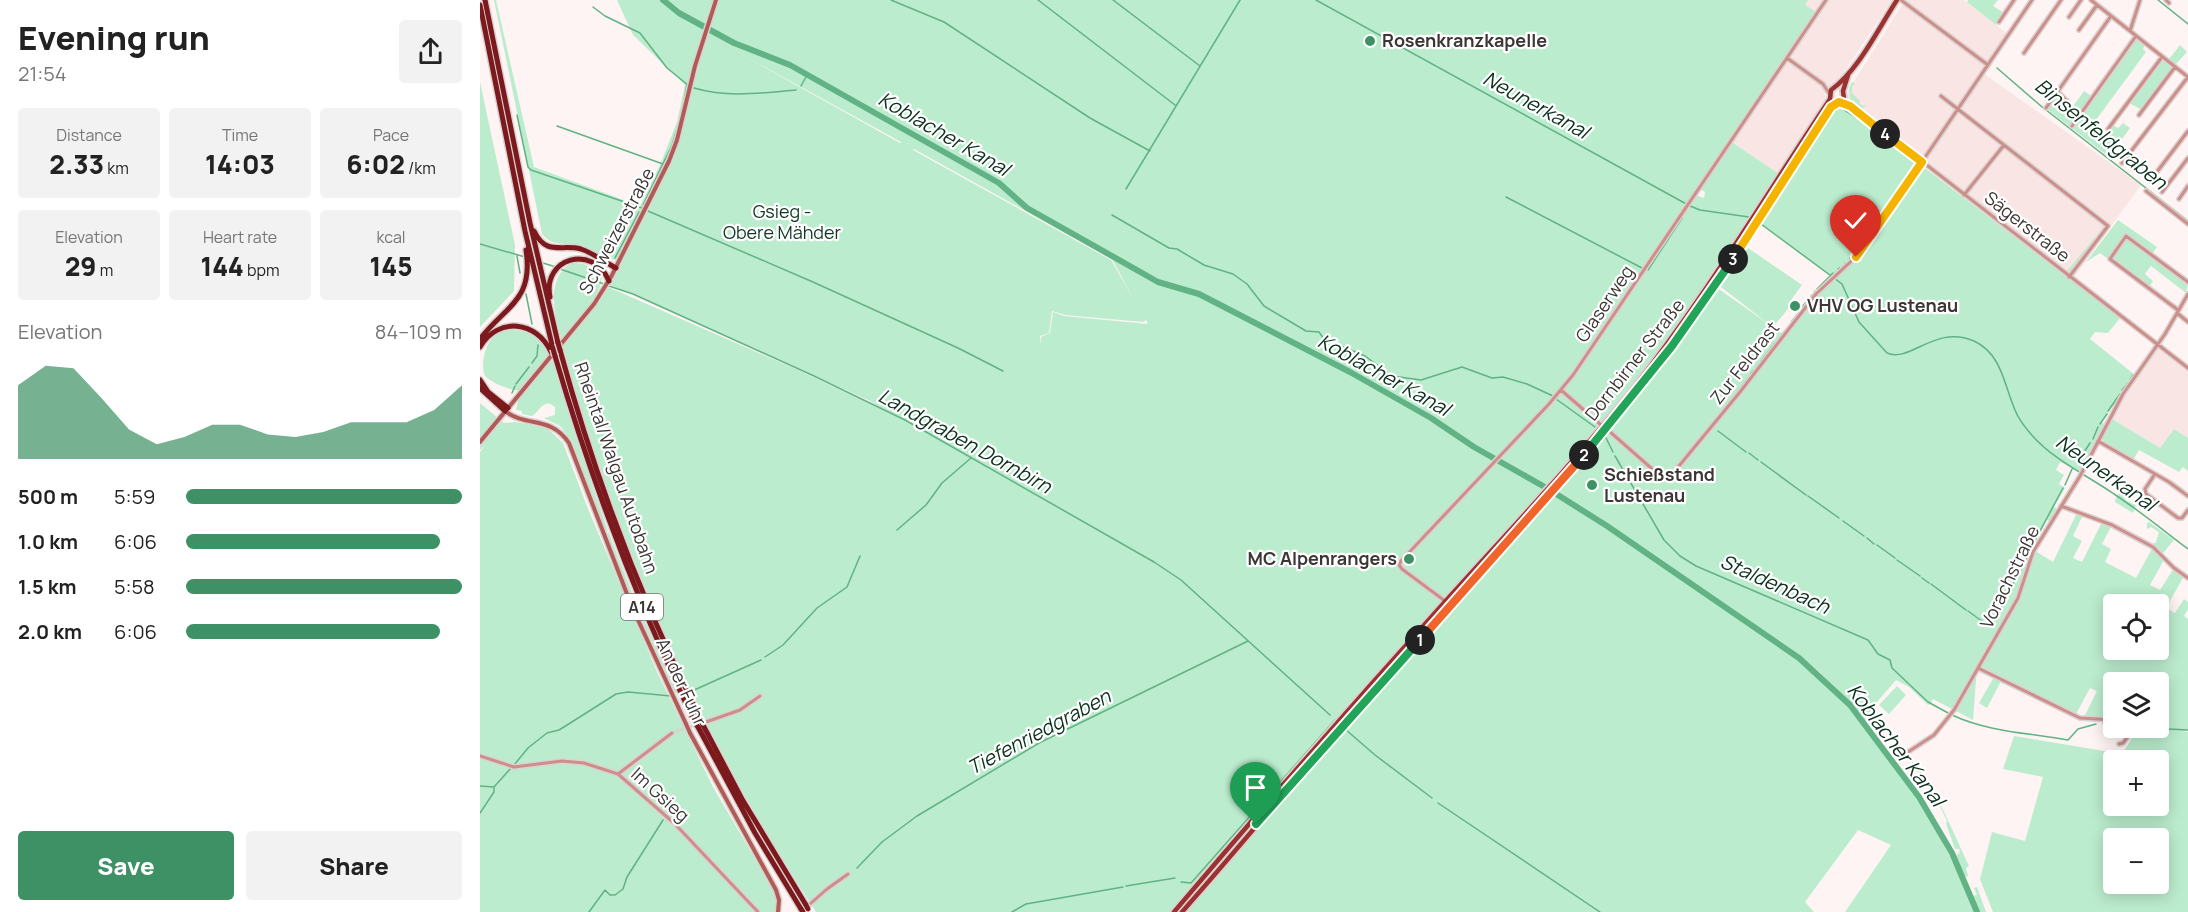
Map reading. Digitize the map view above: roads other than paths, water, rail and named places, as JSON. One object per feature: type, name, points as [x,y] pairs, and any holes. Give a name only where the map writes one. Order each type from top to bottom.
[{"type":"highway","name":"Rheintal/Walgau Autobahn","points":[[485,0],[530,223],[558,343],[555,353],[621,539],[662,638],[749,823],[807,908]]},
{"type":"highway","name":"Rheintal/Walgau Autobahn","points":[[480,5],[525,231],[561,374],[597,489],[624,562],[654,634],[701,723]]},
{"type":"highway","points":[[530,223],[539,239],[546,245],[554,249],[583,250],[616,268]]},
{"type":"highway","points":[[480,339],[513,306],[522,291],[527,268],[525,231]]},
{"type":"highway","points":[[551,314],[549,286],[558,268],[573,259],[589,260],[603,268],[608,281]]},
{"type":"highway","points":[[480,347],[494,331],[507,326],[521,326],[537,333],[555,353]]},
{"type":"highway","points":[[480,380],[488,392],[507,410]]},
{"type":"highway","points":[[480,388],[507,410]]},
{"type":"main road","name":"Schweizerstraße","points":[[480,442],[594,304],[616,268],[669,161],[677,140],[716,0]]},
{"type":"main road","name":"Dornbirner Straße","points":[[1555,484],[1623,401],[1687,317],[1734,249],[1835,88],[1848,75],[1899,0]]},
{"type":"main road","name":"Dornbirner Straße","points":[[1338,725],[1450,606],[1555,484],[1614,420],[1672,346],[1731,263],[1827,111],[1844,97],[1848,75]]},
{"type":"main road","points":[[1835,88],[1844,91]]},
{"type":"main road","points":[[1830,96],[1838,102]]},
{"type":"main road","name":"An der Fuhr","points":[[507,410],[518,417],[550,425],[560,431],[569,443],[615,566],[671,693],[690,733],[776,890],[779,900],[778,912]]},
{"type":"main road","name":"Dornbirner Straße","points":[[1338,725],[1445,602],[1541,500]]},
{"type":"main road","points":[[1174,912],[1338,725]]},
{"type":"main road","points":[[1182,912],[1338,725]]},
{"type":"street","name":"Glaserweg","points":[[1445,602],[1399,565],[1561,390],[1826,0]]},
{"type":"street","name":"Dornbirner Straße","points":[[1899,0],[1988,65]]},
{"type":"street","points":[[1999,22],[2014,0]]},
{"type":"street","name":"Zur Feldrast","points":[[1609,431],[1658,474],[1669,476],[1740,392],[1816,294],[1860,253],[2032,0]]},
{"type":"street","points":[[2024,53],[2061,0]]},
{"type":"street","points":[[2069,17],[2081,0]]},
{"type":"street","points":[[2091,0],[2188,77],[2122,164]]},
{"type":"street","points":[[2130,31],[2140,0]]},
{"type":"street","points":[[2079,30],[2097,5]]},
{"type":"street","points":[[2046,108],[2111,16]]},
{"type":"street","points":[[2072,126],[2136,36]]},
{"type":"street","points":[[2108,129],[2163,57]]},
{"type":"street","points":[[1787,58],[1823,84],[1835,88]]},
{"type":"street","points":[[2139,115],[2175,67]]},
{"type":"street","points":[[1823,84],[1830,96]]},
{"type":"street","points":[[2058,92],[2068,102]]},
{"type":"street","points":[[1941,96],[2108,226],[2069,277]]},
{"type":"street","name":"Sägerstraße","points":[[1844,97],[1850,106],[2188,368]]},
{"type":"street","name":"Sägerstraße","points":[[1838,102],[1850,106]]},
{"type":"street","points":[[2150,181],[2188,131]]},
{"type":"street","points":[[1964,195],[2004,145]]},
{"type":"street","points":[[2163,192],[2188,158]]},
{"type":"street","points":[[2179,199],[2188,186]]},
{"type":"street","points":[[2146,191],[2188,224]]},
{"type":"street","points":[[2188,282],[2127,236],[2110,259],[2188,322]]},
{"type":"street","name":"Vorachstraße","points":[[1908,752],[1930,739],[1943,726],[2018,598],[2033,552],[2080,476],[2123,394],[2158,345],[2188,294]]},
{"type":"street","points":[[1561,390],[1600,424]]},
{"type":"street","points":[[2098,441],[2156,474],[2188,496]]},
{"type":"street","points":[[2156,474],[2145,489],[2145,494],[2178,518],[2182,518],[2188,510]]},
{"type":"street","points":[[2061,506],[2112,525],[2153,548],[2188,578]]},
{"type":"street","points":[[1445,602],[1450,606]]},
{"type":"street","points":[[1978,668],[2080,718],[2103,719]]},
{"type":"street","points":[[701,723],[740,710],[760,696]]},
{"type":"street","points":[[618,774],[672,733]]},
{"type":"street","points":[[2119,744],[2127,738]]},
{"type":"street","name":"Im Gsieg","points":[[480,756],[514,767],[562,761],[584,763],[618,774],[675,824],[758,912]]},
{"type":"street","points":[[807,908],[827,889],[848,874]]},
{"type":"waterway","name":"Koblacher Kanal","points":[[663,0],[679,13],[734,43],[790,65],[999,183],[1027,208],[1158,282],[1199,294],[1350,372],[1431,418],[1474,447],[1550,490],[1607,526],[1799,658],[1850,705],[1919,797],[1952,853],[1977,912]]},
{"type":"waterway","points":[[891,0],[944,22],[1090,118],[1150,151]]},
{"type":"waterway","points":[[1038,0],[1175,105]]},
{"type":"waterway","points":[[1113,0],[1200,66]]},
{"type":"waterway","points":[[1126,189],[1240,0]]},
{"type":"waterway","name":"Neunerkanal","points":[[1316,0],[1690,206],[1700,210],[1749,217]]},
{"type":"waterway","points":[[2158,0],[2188,24]]},
{"type":"waterway","points":[[593,7],[605,16],[640,33],[667,68],[688,85]]},
{"type":"waterway","name":"Binsenfeldgraben","points":[[1997,68],[2041,106],[2188,221]]},
{"type":"waterway","points":[[801,86],[807,75]]},
{"type":"waterway","points":[[683,107],[687,84]]},
{"type":"waterway","points":[[694,88],[732,94],[796,90]]},
{"type":"waterway","points":[[1843,109],[1916,163],[1913,169]]},
{"type":"waterway","points":[[517,115],[528,167],[531,170],[642,208]]},
{"type":"waterway","points":[[643,205],[672,145],[679,123]]},
{"type":"waterway","points":[[557,126],[663,164]]},
{"type":"waterway","points":[[1904,183],[1906,179]]},
{"type":"waterway","points":[[1899,190],[1902,186]]},
{"type":"waterway","points":[[1895,197],[1897,193]]},
{"type":"waterway","points":[[1506,197],[1642,268]]},
{"type":"waterway","points":[[1890,204],[1892,200]]},
{"type":"waterway","points":[[648,211],[813,282],[1003,371]]},
{"type":"waterway","points":[[615,258],[639,212]]},
{"type":"waterway","points":[[1880,218],[1883,213]]},
{"type":"waterway","name":"Staldenbach","points":[[1112,215],[1169,248],[1177,249],[1204,265],[1233,274],[1247,284],[1264,306],[1306,331],[1319,332],[1324,339],[1365,356],[1392,376],[1421,380],[1462,367],[1492,378],[1503,377],[1527,384],[1553,396]]},
{"type":"waterway","points":[[1648,270],[1682,218]]},
{"type":"waterway","points":[[1875,225],[1878,221]]},
{"type":"waterway","name":"Neunerkanal","points":[[1761,224],[1842,284],[1859,322],[1887,353],[1896,355],[1905,353],[1947,337],[1960,337],[1974,341],[1983,347],[1991,354],[2001,371],[2019,419],[2039,443],[2059,459],[2133,507],[2188,549]]},
{"type":"waterway","points":[[1869,233],[1873,228]]},
{"type":"waterway","points":[[1865,240],[1867,236]]},
{"type":"waterway","points":[[1860,247],[1862,243]]},
{"type":"waterway","name":"Landgraben Dornbirn","points":[[480,244],[525,257]]},
{"type":"waterway","points":[[1855,253],[1858,250]]},
{"type":"waterway","points":[[517,256],[520,273]]},
{"type":"waterway","name":"Landgraben Dornbirn","points":[[543,263],[556,267]]},
{"type":"waterway","name":"Landgraben Dornbirn","points":[[560,269],[604,284]]},
{"type":"waterway","points":[[1817,289],[1833,273]]},
{"type":"waterway","name":"Landgraben Dornbirn","points":[[609,286],[633,294],[905,420],[1154,562],[1181,580],[1330,715]]},
{"type":"waterway","points":[[526,294],[532,324]]},
{"type":"waterway","points":[[1803,306],[1808,300]]},
{"type":"waterway","points":[[1792,321],[1801,310]]},
{"type":"waterway","points":[[1778,340],[1788,327]]},
{"type":"waterway","points":[[1761,361],[1775,343]]},
{"type":"waterway","points":[[532,363],[537,356],[538,345]]},
{"type":"waterway","points":[[1756,368],[1759,364]]},
{"type":"waterway","points":[[516,384],[529,367]]},
{"type":"waterway","points":[[2130,380],[2133,375]]},
{"type":"waterway","points":[[1732,399],[1749,377]]},
{"type":"waterway","points":[[2122,390],[2128,383]]},
{"type":"waterway","points":[[512,393],[515,386]]},
{"type":"waterway","points":[[2108,411],[2120,394]]},
{"type":"waterway","name":"Staldenbach","points":[[1556,399],[1595,427]]},
{"type":"waterway","points":[[1722,411],[1729,403]]},
{"type":"waterway","points":[[1717,417],[1720,414]]},
{"type":"waterway","points":[[2100,424],[2107,414]]},
{"type":"waterway","points":[[1711,424],[1715,420]]},
{"type":"waterway","points":[[1701,436],[1709,427]]},
{"type":"waterway","points":[[2093,439],[2098,427]]},
{"type":"waterway","points":[[1718,431],[1746,452]]},
{"type":"waterway","name":"Staldenbach","points":[[1605,436],[1613,452]]},
{"type":"waterway","points":[[1688,452],[1699,439]]},
{"type":"waterway","points":[[2077,463],[2090,443]]},
{"type":"waterway","points":[[1749,453],[1758,460]]},
{"type":"waterway","name":"Staldenbach","points":[[1615,456],[1664,540],[1680,556],[1696,566],[1868,640],[1878,654],[1890,660],[1892,668],[1928,702],[1950,714]]},
{"type":"waterway","points":[[897,530],[926,505],[942,483],[971,458]]},
{"type":"waterway","points":[[1761,462],[1806,495]]},
{"type":"waterway","points":[[2065,485],[2072,469]]},
{"type":"waterway","points":[[2032,546],[2063,488]]},
{"type":"waterway","points":[[1808,496],[1839,518]]},
{"type":"waterway","points":[[1843,521],[1864,536]]},
{"type":"waterway","points":[[1867,538],[1874,544]]},
{"type":"waterway","points":[[1877,545],[1895,558]]},
{"type":"waterway","points":[[1976,617],[1991,627],[2029,553]]},
{"type":"waterway","points":[[765,657],[783,645],[817,608],[847,587],[860,556]]},
{"type":"waterway","points":[[1897,560],[1920,576]]},
{"type":"waterway","points":[[1922,578],[1929,583]]},
{"type":"waterway","points":[[1931,584],[1966,610]]},
{"type":"waterway","points":[[1968,611],[1975,616]]},
{"type":"waterway","name":"Tiefenriedgraben","points":[[857,868],[882,842],[917,816],[1039,743],[1248,641]]},
{"type":"waterway","points":[[692,691],[761,660]]},
{"type":"waterway","points":[[514,765],[528,748],[547,733],[559,730],[616,694],[628,692],[671,696]]},
{"type":"waterway","name":"Staldenbach","points":[[1952,715],[1995,729],[2068,740],[2078,729],[2096,724]]},
{"type":"waterway","points":[[1181,882],[1191,883],[1335,720]]},
{"type":"waterway","name":"Landgraben Dornbirn","points":[[1345,729],[1432,798]]},
{"type":"waterway","name":"Staldenbach","points":[[2169,729],[2188,730]]},
{"type":"waterway","points":[[480,786],[494,787],[511,768]]},
{"type":"waterway","points":[[480,813],[494,792],[494,788]]},
{"type":"waterway","name":"Landgraben Dornbirn","points":[[1438,803],[1600,912]]},
{"type":"waterway","points":[[589,912],[605,890],[610,895],[615,895],[623,889],[627,877],[663,820]]},
{"type":"waterway","points":[[1126,886],[1175,878]]},
{"type":"waterway","points":[[1012,912],[1026,904],[1123,887]]},
{"type":"tunnel","points":[[672,733],[695,725]]},
{"type":"place","name":"Rosenkranzkapelle","points":[[1370,41]]},
{"type":"place","name":"VHV OG Lustenau","points":[[1795,306]]},
{"type":"place","name":"Schießstand Lustenau","points":[[1592,485]]},
{"type":"place","name":"MC Alpenrangers","points":[[1409,559]]},
{"type":"park label","name":"Gsieg - Obere Mähder","points":[[782,222]]}]
